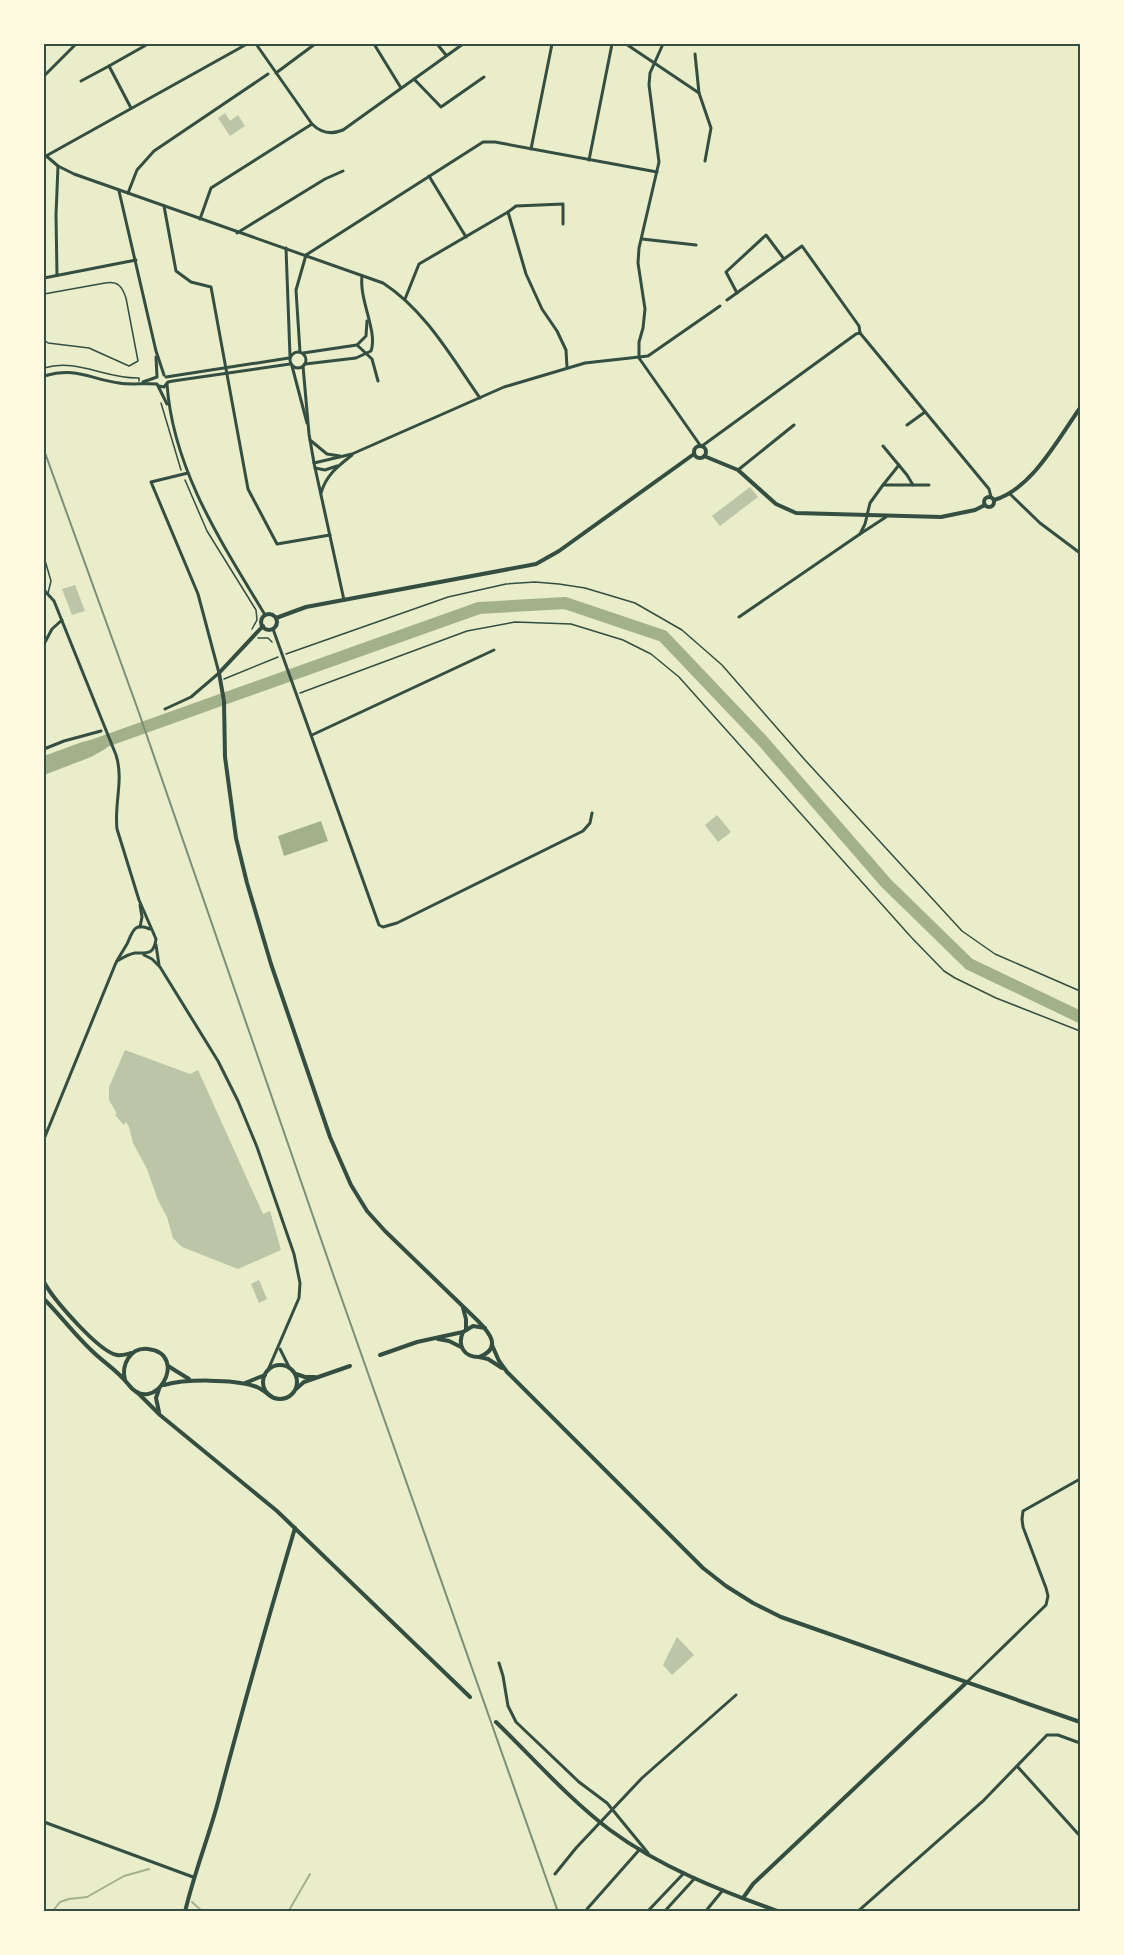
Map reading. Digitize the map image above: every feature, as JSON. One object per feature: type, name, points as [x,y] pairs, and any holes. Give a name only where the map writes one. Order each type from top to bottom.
[{"type":"street","points":[[44,76],[76,44]]},
{"type":"street","points":[[81,81],[148,44]]},
{"type":"street","points":[[247,44],[45,155],[58,166],[74,174],[382,283],[405,299],[434,333],[480,398]]},
{"type":"street","points":[[256,44],[312,124],[324,132],[339,132],[463,44]]},
{"type":"street","points":[[276,73],[315,44]]},
{"type":"street","points":[[437,44],[446,56]]},
{"type":"street","points":[[531,149],[552,44]]},
{"type":"street","points":[[589,160],[612,44]]},
{"type":"street","points":[[626,44],[699,93]]},
{"type":"street","points":[[663,44],[654,62],[649,85],[659,162],[638,263],[645,309],[644,328],[639,342],[639,358],[706,450],[704,456]]},
{"type":"street","points":[[375,45],[400,88]]},
{"type":"street","points":[[695,54],[699,93],[711,128],[705,161]]},
{"type":"street","points":[[109,66],[131,108]]},
{"type":"street","points":[[128,193],[137,170],[154,152],[268,74]]},
{"type":"street","points":[[414,79],[441,106],[484,77]]},
{"type":"street","points":[[200,219],[211,188],[312,124]]},
{"type":"street","points":[[309,434],[304,365],[306,359],[301,353],[296,290],[306,255],[483,142],[495,142],[657,172]]},
{"type":"street","points":[[57,275],[58,166]]},
{"type":"street","points":[[237,232],[325,179],[343,171]]},
{"type":"street","points":[[429,176],[466,237]]},
{"type":"street","points":[[119,190],[156,351],[167,383],[169,408],[176,437],[188,473],[215,533],[265,615]]},
{"type":"street","points":[[405,299],[419,264],[512,208],[520,205],[563,204],[563,224]]},
{"type":"street","points":[[164,206],[176,272],[191,282],[211,287],[248,489],[277,544],[330,535]]},
{"type":"street","points":[[508,212],[526,274],[542,309],[557,331],[566,350],[567,367]]},
{"type":"street","points":[[737,293],[726,272],[766,235],[784,259]]},
{"type":"street","points":[[642,238],[696,245]]},
{"type":"street","points":[[694,454],[698,458],[704,456],[738,470],[772,501],[796,513],[941,517],[975,510],[985,505],[993,506],[989,489],[860,333],[859,326],[802,246],[727,300]]},
{"type":"street","points":[[286,248],[291,365],[309,434],[344,600]]},
{"type":"street","points":[[44,278],[136,260]]},
{"type":"street","points":[[140,381],[164,387],[167,383],[197,377],[291,365],[296,368],[368,354],[374,340],[361,284],[362,276]]},
{"type":"street","points":[[314,463],[353,453],[504,387],[585,363],[653,355],[720,306]]},
{"type":"street","points":[[44,376],[73,371],[120,383],[290,357],[295,352],[357,345],[366,336],[368,319]]},
{"type":"street","points":[[276,618],[306,607],[536,564],[559,551],[694,454],[695,448],[860,333]]},
{"type":"street","points":[[357,345],[372,359],[378,381]]},
{"type":"street","points":[[156,351],[158,385],[169,408]]},
{"type":"street","points":[[196,372],[197,377]]},
{"type":"street","points":[[985,505],[985,500],[1010,495],[1034,472],[1080,408]]},
{"type":"street","points":[[908,425],[926,411]]},
{"type":"street","points":[[738,470],[794,425]]},
{"type":"street","points":[[310,440],[327,454],[342,457]]},
{"type":"street","points":[[883,446],[913,485]]},
{"type":"street","points":[[321,494],[330,473],[353,453]]},
{"type":"street","points":[[860,534],[870,503],[899,465]]},
{"type":"street","points":[[315,468],[326,470],[338,466]]},
{"type":"street","points":[[188,473],[151,482],[198,594],[221,680],[225,757],[232,813],[247,884],[271,964],[330,1137],[351,1185],[367,1211],[490,1333],[499,1361],[507,1372]]},
{"type":"street","points":[[883,485],[929,485]]},
{"type":"street","points":[[1010,495],[1040,523],[1080,553]]},
{"type":"street","points":[[739,617],[887,516]]},
{"type":"street","points":[[44,590],[54,601],[116,755],[120,773],[117,829],[139,900],[155,935],[160,967]]},
{"type":"street","points":[[273,629],[263,626],[261,620],[265,615],[272,614],[276,618]]},
{"type":"street","points":[[276,618],[273,629],[379,925],[386,927],[397,923],[583,831],[590,823],[592,813]]},
{"type":"street","points":[[44,644],[52,629],[62,620]]},
{"type":"street","points":[[165,709],[191,697],[219,673],[263,626]]},
{"type":"street","points":[[312,735],[495,650]]},
{"type":"street","points":[[44,749],[102,731]]},
{"type":"street","points":[[139,900],[142,917],[140,927]]},
{"type":"street","points":[[44,1139],[117,961],[132,931],[140,927],[152,931]]},
{"type":"street","points":[[128,942],[130,948],[136,953]]},
{"type":"street","points":[[144,954],[152,950],[156,944]]},
{"type":"street","points":[[117,961],[136,953],[152,958],[160,967],[218,1060],[257,1147],[291,1243],[300,1283],[299,1298],[279,1348],[266,1372],[265,1389],[271,1396]]},
{"type":"street","points":[[44,1282],[52,1295],[101,1347],[117,1355],[144,1349],[150,1349],[161,1355],[167,1366],[167,1376],[156,1404],[160,1415]]},
{"type":"street","points":[[44,1299],[92,1351],[115,1368],[160,1415],[295,1528],[470,1697]]},
{"type":"street","points":[[462,1347],[461,1340],[465,1331],[466,1318],[463,1307]]},
{"type":"street","points":[[380,1355],[417,1342],[465,1331],[477,1325],[485,1328]]},
{"type":"street","points":[[437,1339],[462,1347],[469,1355],[497,1364],[507,1372],[673,1540],[726,1586],[753,1603],[781,1617],[1080,1722]]},
{"type":"street","points":[[479,1357],[486,1354],[492,1344]]},
{"type":"street","points":[[279,1348],[282,1357],[294,1372],[305,1377],[318,1377]]},
{"type":"street","points":[[125,1380],[123,1368],[132,1353]]},
{"type":"street","points":[[242,1384],[252,1382],[278,1365],[289,1367]]},
{"type":"street","points":[[167,1366],[190,1380]]},
{"type":"street","points":[[295,1389],[304,1382],[350,1366]]},
{"type":"street","points":[[137,1392],[151,1393],[161,1387],[190,1380],[257,1387],[271,1396],[282,1399],[292,1394],[295,1389],[297,1380],[294,1372]]},
{"type":"street","points":[[743,1898],[753,1884],[1046,1605],[1047,1588],[1023,1527],[1023,1511],[1080,1479]]},
{"type":"street","points":[[185,1911],[295,1528]]},
{"type":"street","points":[[499,1663],[508,1706],[516,1722],[579,1782],[613,1810],[650,1855]]},
{"type":"street","points":[[555,1874],[642,1778],[736,1695]]},
{"type":"street","points":[[496,1722],[600,1822],[640,1849],[684,1873],[764,1909],[780,1911]]},
{"type":"street","points":[[859,1911],[984,1800],[1049,1734],[1080,1743]]},
{"type":"street","points":[[1017,1766],[1080,1836]]},
{"type":"street","points":[[44,1822],[193,1877]]},
{"type":"street","points":[[587,1909],[640,1849]]},
{"type":"street","points":[[647,1911],[684,1873]]},
{"type":"street","points":[[664,1911],[695,1878]]},
{"type":"street","points":[[705,1911],[723,1890]]},
{"type":"lane","points":[[44,557],[51,581],[48,593]]},
{"type":"path","points":[[44,294],[112,282],[118,284],[123,289],[126,298],[138,361],[129,366],[89,348],[48,343],[44,340]]},
{"type":"path","points":[[44,368],[68,364],[140,381]]},
{"type":"path","points":[[286,654],[448,597],[506,584],[535,582],[559,584],[585,588],[635,603],[681,630],[722,665],[813,769],[962,931],[995,954],[1080,992]]},
{"type":"path","points":[[296,695],[467,631],[515,622],[571,624],[623,640],[651,654],[679,677],[944,971],[996,998],[1080,1031]]},
{"type":"path","points":[[259,638],[268,638],[272,642]]},
{"type":"path","points":[[221,680],[278,657],[276,651]]},
{"type":"shaded area","points":[[103,737],[107,748],[91,757],[44,775],[44,756]]},
{"type":"shaded area","points":[[321,821],[328,841],[284,856],[278,836]]},
{"type":"building","points":[[225,113],[230,121],[238,115],[245,126],[230,136],[218,118]]},
{"type":"building","points":[[750,487],[758,497],[720,526],[712,516]]},
{"type":"building","points":[[75,585],[85,611],[72,615],[62,589]]},
{"type":"building","points":[[717,815],[731,832],[718,842],[705,825]]},
{"type":"building","points":[[125,1050],[190,1074],[198,1070],[263,1214],[270,1211],[281,1250],[238,1269],[182,1247],[173,1238],[147,1169],[133,1143],[129,1127],[126,1122],[124,1125],[115,1115],[117,1114],[109,1100],[109,1087]]},
{"type":"building","points":[[259,1280],[267,1299],[259,1303],[251,1284]]},
{"type":"building","points":[[677,1637],[694,1655],[672,1675],[663,1665]]},
{"type":"waterway","points":[[89,747],[479,608],[565,603],[663,636],[761,739],[886,883],[969,964],[1080,1017]]},
{"type":"waterway","points":[[52,1912],[60,1902],[87,1897],[124,1876],[149,1869]]},
{"type":"waterway","points":[[288,1912],[310,1874]]},
{"type":"waterway","points":[[192,1902],[203,1912]]},
{"type":"railway","points":[[44,450],[138,710],[333,1274],[558,1912]]}]
